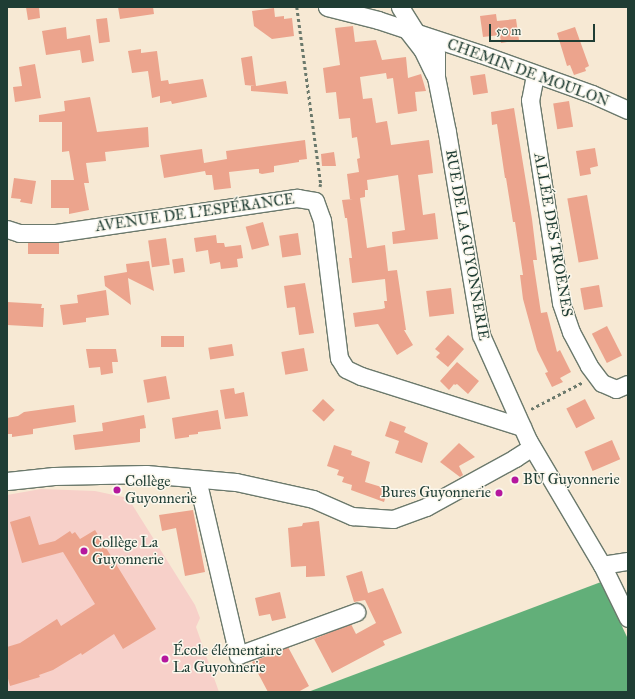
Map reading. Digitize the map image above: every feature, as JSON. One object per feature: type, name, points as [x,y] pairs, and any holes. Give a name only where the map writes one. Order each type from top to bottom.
[{"type":"street","name":"CHEMIN DE MOULON","points":[[327,7],[379,13],[416,33],[592,94],[628,110]]},
{"type":"street","points":[[400,7],[416,33]]},
{"type":"street","name":"RUE DE LA GUYONNERIE","points":[[416,33],[432,42],[438,60],[436,77]]},
{"type":"street","name":"RUE DE LA GUYONNERIE","points":[[416,33],[436,77],[447,132],[481,335],[519,422],[532,447],[602,565],[628,618]]},
{"type":"street","points":[[438,60],[453,45]]},
{"type":"street","name":"ALLÉE DES TROÈNES","points":[[535,75],[530,100],[561,303],[571,332],[602,383],[616,389],[628,384]]},
{"type":"street","name":"AVENUE DE L'ESPÉRANCE","points":[[7,228],[19,232],[56,232],[297,198],[315,201],[322,220],[339,358],[346,369],[361,376],[519,422]]},
{"type":"street","points":[[7,481],[54,476],[146,474],[236,482],[313,499],[352,516],[393,519],[426,507],[532,447]]},
{"type":"street","points":[[197,479],[238,654],[356,612]]},
{"type":"street","points":[[602,565],[628,560]]},
{"type":"path","points":[[298,7],[321,184],[315,201]]},
{"type":"path","points":[[519,422],[596,375]]},
{"type":"shaded area","name":"Collège La Guyonnerie","points":[[41,489],[95,491],[128,498],[195,605],[200,618],[196,627],[219,692],[7,692],[7,495]]},
{"type":"green space","points":[[601,582],[628,639],[628,692],[308,692]]},
{"type":"building","points":[[26,7],[39,7],[40,18],[28,20]]},
{"type":"building","points":[[118,7],[153,7],[154,14],[120,19]]},
{"type":"building","points":[[274,8],[275,17],[284,16],[284,19],[292,18],[294,36],[272,39],[254,26],[252,11]]},
{"type":"building","points":[[496,14],[497,21],[516,19],[519,40],[501,43],[500,35],[483,37],[480,16]]},
{"type":"building","points":[[107,18],[110,42],[99,43],[96,19]]},
{"type":"building","points":[[353,26],[355,42],[376,40],[382,60],[406,57],[408,78],[421,74],[426,91],[415,92],[417,111],[398,114],[393,78],[387,79],[386,73],[360,77],[363,99],[372,98],[376,123],[387,121],[391,145],[429,140],[433,173],[418,175],[423,215],[435,213],[438,239],[393,244],[392,232],[405,230],[398,175],[367,180],[368,190],[365,190],[365,197],[360,198],[367,248],[385,245],[388,271],[397,270],[406,330],[404,330],[413,345],[397,355],[378,324],[355,327],[353,313],[385,308],[384,301],[387,301],[385,279],[352,283],[349,258],[352,258],[347,218],[345,218],[342,200],[353,199],[350,199],[347,174],[359,172],[357,159],[360,158],[357,137],[352,138],[350,118],[339,119],[336,92],[326,93],[323,68],[340,65],[335,28]]},
{"type":"building","points":[[66,27],[67,39],[90,35],[94,61],[82,63],[80,50],[46,55],[42,31]]},
{"type":"building","points":[[575,27],[589,66],[585,68],[586,71],[574,75],[570,65],[567,66],[557,33]]},
{"type":"building","points":[[141,49],[141,53],[157,51],[161,81],[168,80],[169,84],[203,79],[207,97],[172,104],[171,101],[160,103],[160,96],[152,98],[148,71],[132,73],[128,51]]},
{"type":"building","points":[[252,56],[256,86],[286,81],[288,94],[251,91],[251,86],[255,86],[245,85],[241,58]]},
{"type":"building","points":[[35,64],[41,98],[15,102],[13,87],[22,86],[19,67]]},
{"type":"building","points":[[485,74],[488,93],[473,95],[470,76]]},
{"type":"building","points":[[90,97],[97,132],[148,127],[149,147],[105,152],[106,161],[86,163],[89,183],[84,183],[89,210],[69,214],[69,208],[51,208],[51,180],[74,180],[69,151],[62,152],[62,122],[39,122],[39,115],[65,111],[64,101]]},
{"type":"building","points":[[569,101],[573,127],[557,129],[553,104]]},
{"type":"building","points":[[514,108],[532,219],[537,260],[533,260],[541,313],[547,312],[557,352],[560,350],[571,372],[560,378],[563,382],[552,387],[545,373],[548,372],[537,350],[523,299],[520,275],[523,275],[515,222],[513,222],[497,124],[492,125],[491,112]]},
{"type":"building","points":[[305,140],[307,159],[299,160],[299,162],[274,166],[274,172],[262,174],[259,173],[259,169],[229,172],[231,188],[214,190],[212,175],[206,175],[205,171],[164,178],[160,155],[202,149],[204,163],[227,159],[226,151]]},
{"type":"building","points":[[595,148],[598,166],[590,168],[591,174],[580,176],[576,151]]},
{"type":"building","points":[[334,152],[336,166],[322,166],[321,154]]},
{"type":"building","points":[[14,178],[36,181],[32,204],[20,202],[21,199],[11,198]]},
{"type":"building","points":[[587,195],[598,259],[579,262],[567,198]]},
{"type":"building","points":[[263,222],[269,245],[252,250],[246,227]]},
{"type":"building","points":[[298,233],[301,255],[282,257],[279,236]]},
{"type":"building","points":[[216,235],[217,243],[224,243],[225,247],[241,245],[243,258],[237,259],[238,267],[221,269],[220,262],[210,264],[208,250],[196,252],[194,238]]},
{"type":"building","points":[[166,238],[170,265],[152,267],[148,241]]},
{"type":"building","points":[[28,243],[59,243],[59,254],[28,254]]},
{"type":"building","points":[[183,258],[185,272],[174,273],[172,260]]},
{"type":"building","points":[[149,261],[154,291],[128,278],[131,305],[105,286],[104,276],[127,272],[126,264]]},
{"type":"building","points":[[305,283],[314,333],[299,335],[295,307],[287,308],[284,286]]},
{"type":"building","points":[[599,285],[603,307],[584,310],[580,288]]},
{"type":"building","points":[[451,288],[454,314],[429,317],[426,291]]},
{"type":"building","points":[[106,290],[109,315],[86,318],[86,322],[63,325],[60,305],[78,303],[77,295]]},
{"type":"building","points":[[7,302],[42,304],[41,308],[44,308],[43,327],[7,325]]},
{"type":"building","points":[[607,326],[622,355],[607,363],[592,334]]},
{"type":"building","points":[[448,335],[464,349],[448,367],[436,357],[440,353],[435,349]]},
{"type":"building","points":[[161,336],[184,336],[184,347],[161,347]]},
{"type":"building","points":[[232,344],[234,356],[210,360],[208,348]]},
{"type":"building","points":[[304,348],[308,371],[285,375],[281,352]]},
{"type":"building","points":[[86,349],[116,349],[118,362],[112,362],[113,373],[101,375],[100,367],[89,368]]},
{"type":"building","points":[[457,362],[479,381],[468,394],[457,384],[454,384],[449,390],[440,381]]},
{"type":"building","points":[[166,376],[170,399],[147,403],[143,380]]},
{"type":"building","points":[[234,388],[235,394],[244,392],[248,416],[225,419],[220,390]]},
{"type":"building","points":[[323,399],[335,410],[324,422],[312,411]]},
{"type":"building","points":[[585,399],[595,419],[576,428],[566,409]]},
{"type":"building","points":[[74,405],[76,422],[33,429],[33,434],[12,437],[12,434],[7,434],[7,418],[18,416],[24,412]]},
{"type":"building","points":[[218,410],[221,429],[198,432],[198,434],[189,435],[189,437],[175,439],[172,418]]},
{"type":"building","points":[[144,415],[146,428],[140,429],[140,442],[75,450],[73,435],[103,431],[102,423]]},
{"type":"building","points":[[390,421],[406,427],[404,432],[428,443],[422,463],[395,453],[399,441],[385,436]]},
{"type":"building","points":[[612,440],[620,459],[593,471],[584,452]]},
{"type":"building","points":[[459,443],[475,457],[459,466],[463,475],[460,477],[440,462]]},
{"type":"building","points":[[334,445],[352,451],[351,455],[370,462],[365,482],[388,489],[384,502],[351,490],[352,485],[342,482],[344,477],[337,475],[339,470],[327,466]]},
{"type":"building","points":[[193,510],[205,572],[185,576],[176,528],[162,531],[159,515]]},
{"type":"building","points":[[30,516],[39,545],[55,541],[70,531],[72,534],[75,532],[80,539],[95,530],[156,629],[123,649],[114,634],[82,655],[81,653],[53,670],[39,675],[40,677],[10,686],[7,675],[7,647],[20,643],[57,619],[61,626],[95,604],[63,552],[22,563],[10,522]]},
{"type":"building","points":[[319,521],[325,576],[306,577],[306,566],[291,567],[288,528],[302,526],[303,523]]},
{"type":"building","points":[[362,571],[368,593],[383,588],[402,633],[383,641],[385,645],[332,673],[314,639],[351,624],[356,634],[376,623],[365,600],[354,602],[346,576]]},
{"type":"building","points":[[280,592],[286,618],[272,621],[270,614],[259,616],[255,598]]},
{"type":"building","points":[[288,647],[309,686],[298,692],[268,692],[252,662]]},
{"type":"place","name":"BU Guyonnerie","points":[[515,480]]},
{"type":"place","name":"Collège Guyonnerie","points":[[117,490]]},
{"type":"place","name":"Bures Guyonnerie","points":[[499,493]]},
{"type":"place","name":"Collège La Guyonnerie","points":[[84,551]]},
{"type":"place","name":"École élémentaire La Guyonnerie","points":[[165,659]]}]
